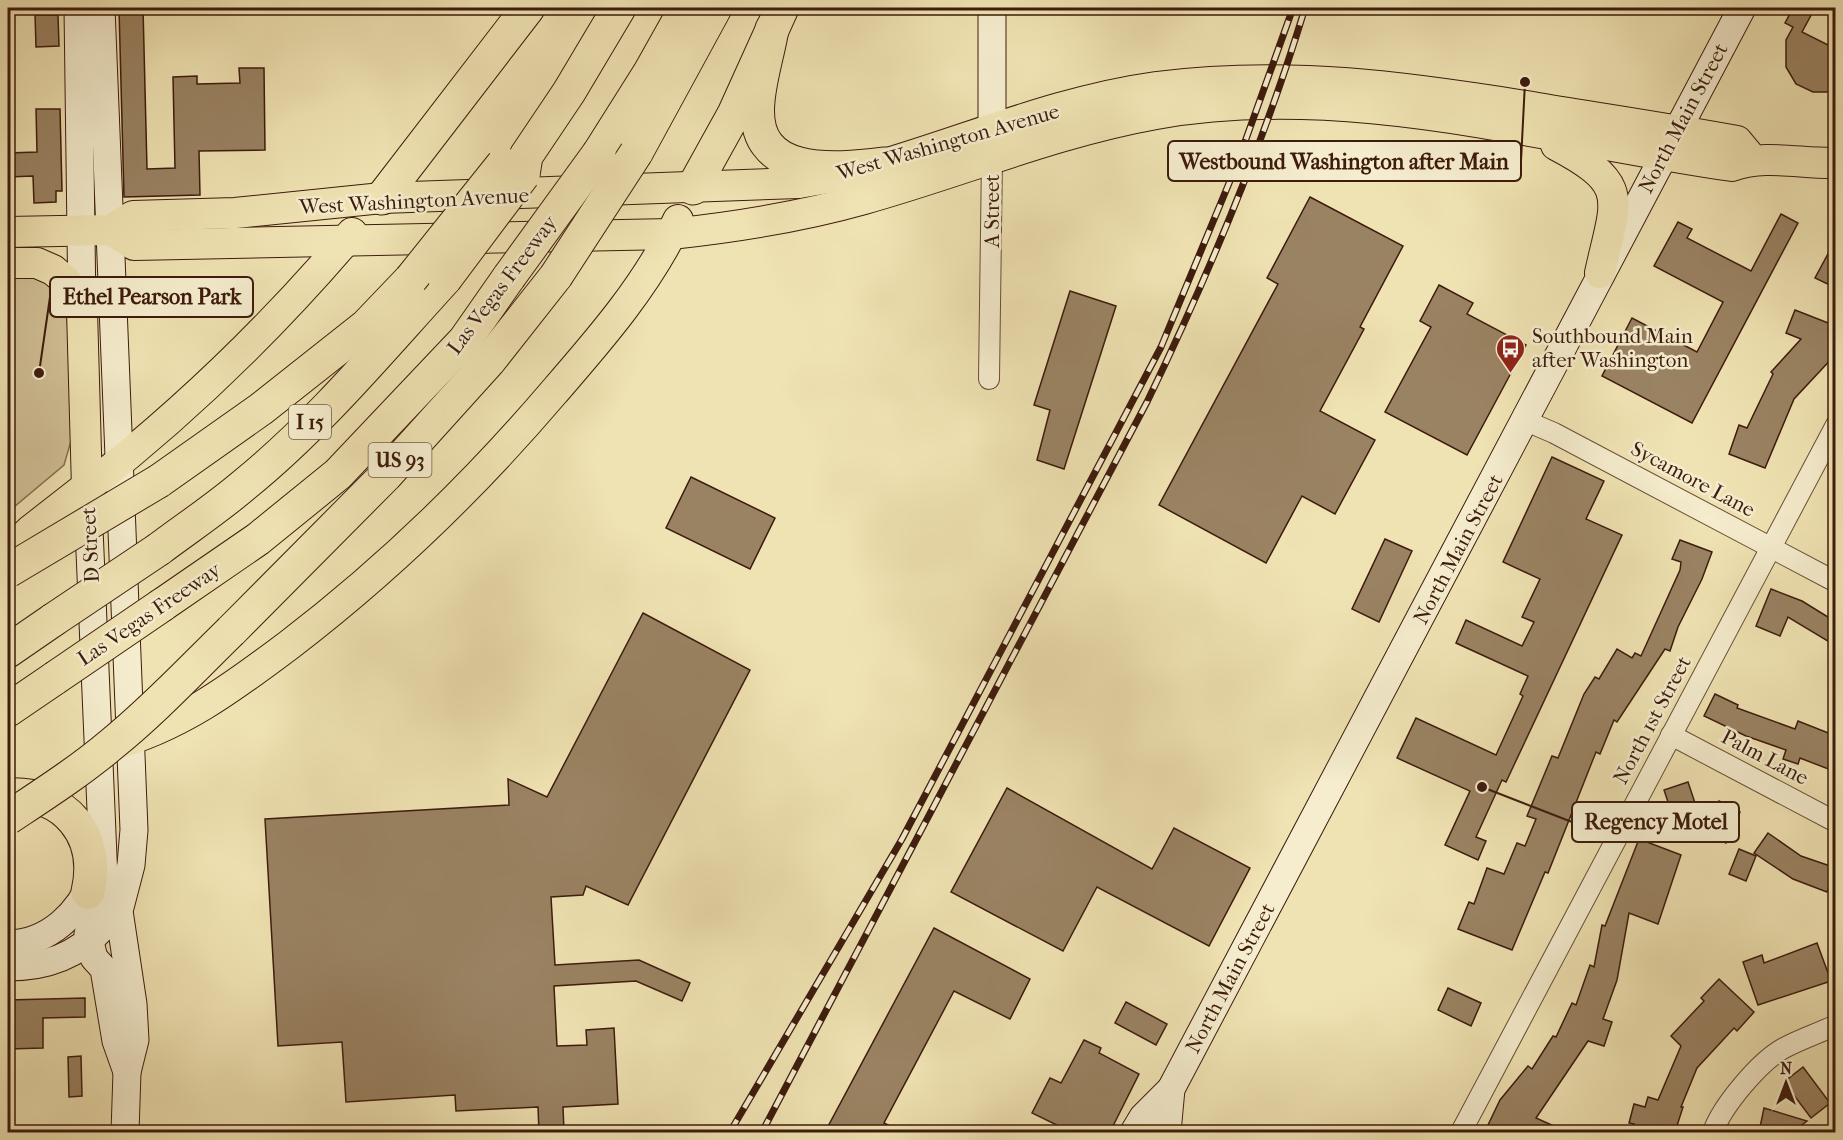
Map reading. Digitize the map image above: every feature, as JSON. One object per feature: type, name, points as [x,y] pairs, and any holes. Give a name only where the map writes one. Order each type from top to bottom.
[{"type":"highway","points":[[382,198],[528,8]]},
{"type":"highway","name":"I 15","points":[[8,651],[159,549],[244,485],[336,397],[445,279],[523,176],[526,155],[569,92],[619,8]]},
{"type":"highway","name":"Las Vegas Freeway","points":[[8,710],[258,539],[338,474],[465,340],[599,153],[650,72],[686,8]]},
{"type":"highway","name":"US 93","points":[[8,818],[79,770],[114,743],[167,695],[387,475],[489,361],[556,276],[636,153],[715,8]]},
{"type":"highway","points":[[777,18],[758,102],[759,122],[763,136],[777,154],[796,164],[814,168],[843,169],[885,164]]},
{"type":"highway","points":[[693,188],[734,114],[777,18]]},
{"type":"highway","points":[[8,572],[159,481],[243,422],[366,326],[411,279],[503,164],[526,155]]},
{"type":"highway","points":[[8,554],[87,488]]},
{"type":"highway","points":[[8,789],[115,744]]},
{"type":"highway","points":[[8,795],[26,794],[43,798],[59,806],[73,820],[89,850],[92,870],[88,892]]},
{"type":"main road","name":"D Street","points":[[78,8],[87,488],[115,744],[134,846],[119,918],[133,1004],[135,1040],[127,1072],[125,1132]]},
{"type":"main road","name":"D Street","points":[[101,8],[120,462],[115,744],[103,834],[104,886],[88,934],[94,958],[104,969],[116,1041],[127,1072]]},
{"type":"main road","name":"A Street","points":[[992,8],[992,143]]},
{"type":"main road","name":"North Main Street","points":[[1134,1132],[1143,1118],[1171,1089],[1526,421],[1600,273],[1742,8]]},
{"type":"main road","name":"West Washington Avenue","points":[[111,230],[134,245],[671,234],[752,225],[812,213],[874,196],[992,143],[1112,95],[1155,87],[1241,80],[1311,79],[1453,95],[1670,143]]},
{"type":"main road","name":"West Washington Avenue","points":[[8,232],[111,230],[133,216],[235,213],[382,198],[800,183],[992,143],[1118,123],[1156,114],[1230,105],[1287,103],[1373,108],[1534,134],[1670,143]]},
{"type":"main road","points":[[1534,134],[1598,170],[1610,184],[1612,219],[1600,273]]},
{"type":"main road","points":[[1670,143],[1732,166],[1752,159],[1810,164],[1836,163]]},
{"type":"main road","points":[[115,744],[188,716],[254,672],[340,606],[409,547],[500,455],[595,344],[649,273],[693,188]]},
{"type":"main road","points":[[87,488],[120,462],[244,350],[382,198]]},
{"type":"main road","points":[[8,263],[37,263],[53,270],[66,281],[82,310]]},
{"type":"main road","points":[[8,944],[41,936],[58,927],[77,909],[88,892],[99,860],[103,834]]},
{"type":"main road","points":[[8,966],[56,960],[89,941],[111,916],[122,895]]},
{"type":"main road","name":"North Main Street","points":[[1167,1132],[1171,1089]]},
{"type":"street","name":"A Street","points":[[989,379],[992,143]]},
{"type":"street","name":"Sycamore Lane","points":[[1526,421],[1554,433],[1836,582]]},
{"type":"street","name":"North 1st Street","points":[[1461,1132],[1836,425]]},
{"type":"street","name":"Palm Lane","points":[[1671,735],[1836,822]]},
{"type":"street","points":[[1713,1132],[1737,1093],[1766,1062],[1783,1048],[1836,1025]]},
{"type":"shaded area","points":[[8,269],[50,273],[67,312],[73,434],[64,465],[8,512]]},
{"type":"building","points":[[119,8],[143,8],[147,169],[175,168],[173,77],[197,76],[197,84],[240,83],[239,68],[264,68],[265,150],[199,151],[200,195],[124,197]]},
{"type":"building","points":[[1793,8],[1815,8],[1802,32],[1836,49],[1836,92],[1813,92],[1796,84],[1786,67],[1786,40],[1793,27],[1785,23]]},
{"type":"building","points":[[35,15],[58,15],[59,46],[36,47]]},
{"type":"building","points":[[36,109],[60,109],[62,191],[56,191],[56,202],[34,203],[33,176],[8,177],[8,153],[37,152]]},
{"type":"building","points":[[1310,197],[1403,246],[1360,327],[1364,329],[1320,411],[1375,440],[1335,514],[1302,496],[1266,563],[1159,505],[1278,284],[1267,278]]},
{"type":"building","points":[[1781,214],[1798,223],[1692,423],[1602,376],[1632,318],[1697,352],[1723,302],[1654,266],[1678,222],[1692,229],[1687,238],[1751,271]]},
{"type":"building","points":[[1836,239],[1836,288],[1815,278]]},
{"type":"building","points":[[1439,285],[1473,303],[1467,314],[1526,345],[1467,455],[1385,412],[1431,327],[1420,321]]},
{"type":"building","points":[[1070,291],[1116,306],[1064,469],[1037,460],[1050,410],[1034,405]]},
{"type":"building","points":[[1795,310],[1836,326],[1836,354],[1794,399],[1765,468],[1729,454],[1739,425],[1747,428],[1773,374],[1771,372],[1801,339],[1786,333]]},
{"type":"building","points":[[1552,457],[1604,481],[1586,519],[1622,535],[1506,782],[1502,780],[1476,837],[1486,841],[1478,860],[1445,845],[1470,791],[1397,758],[1416,718],[1496,755],[1523,696],[1520,694],[1528,676],[1456,643],[1466,620],[1522,646],[1534,622],[1522,617],[1540,579],[1503,562]]},
{"type":"building","points":[[691,477],[775,518],[750,569],[666,528]]},
{"type":"building","points":[[1385,539],[1412,551],[1379,622],[1352,609]]},
{"type":"building","points":[[1680,540],[1712,552],[1702,579],[1678,627],[1670,651],[1665,649],[1617,722],[1614,720],[1600,754],[1596,752],[1548,873],[1545,872],[1512,950],[1458,929],[1469,902],[1474,904],[1487,868],[1504,874],[1517,843],[1525,846],[1536,819],[1527,816],[1552,756],[1558,758],[1584,694],[1595,677],[1599,679],[1617,649],[1632,658],[1635,653],[1641,656],[1680,570],[1681,562],[1672,559]]},
{"type":"building","points":[[1771,589],[1802,601],[1836,622],[1836,646],[1788,617],[1780,636],[1756,626]]},
{"type":"building","points":[[643,613],[750,670],[628,905],[586,886],[583,895],[551,897],[555,965],[639,960],[690,983],[682,1001],[636,981],[554,986],[557,1046],[587,1045],[586,1030],[614,1028],[618,1104],[563,1107],[564,1132],[539,1132],[538,1107],[456,1111],[455,1095],[346,1102],[342,1042],[278,1046],[265,819],[509,805],[508,779],[547,797]]},
{"type":"building","points":[[1715,694],[1738,705],[1737,708],[1795,729],[1798,721],[1836,736],[1836,772],[1800,758],[1798,764],[1783,759],[1786,750],[1746,736],[1704,716]]},
{"type":"building","points":[[1688,782],[1698,812],[1674,820],[1664,790]]},
{"type":"building","points":[[1007,788],[1152,869],[1174,828],[1250,868],[1209,946],[1097,887],[1063,951],[951,892]]},
{"type":"building","points":[[1719,801],[1740,812],[1726,843],[1712,837],[1717,826],[1709,822]]},
{"type":"building","points":[[1768,833],[1801,856],[1836,868],[1827,892],[1793,879],[1754,853]]},
{"type":"building","points":[[1639,839],[1681,855],[1658,924],[1629,913],[1617,980],[1603,1019],[1612,1022],[1604,1046],[1588,1041],[1536,1118],[1567,1132],[1499,1132],[1487,1127],[1500,1100],[1528,1066],[1532,1069],[1553,1036],[1556,1037],[1572,1003],[1576,1005],[1590,965],[1594,967],[1602,925],[1605,926]]},
{"type":"building","points":[[1739,849],[1756,856],[1746,881],[1729,874]]},
{"type":"building","points":[[934,928],[1030,979],[1010,1019],[954,991],[884,1123],[902,1132],[825,1132]]},
{"type":"building","points":[[1817,943],[1831,981],[1758,1005],[1743,962],[1762,955],[1764,963]]},
{"type":"building","points":[[1719,979],[1754,1012],[1737,1031],[1734,1028],[1697,1068],[1681,1107],[1683,1107],[1675,1132],[1628,1132],[1634,1124],[1629,1123],[1634,1104],[1645,1107],[1648,1097],[1658,1100],[1681,1046],[1671,1036],[1704,1001],[1701,998]]},
{"type":"building","points":[[1448,988],[1481,1003],[1471,1026],[1438,1010]]},
{"type":"building","points":[[85,998],[85,1017],[43,1018],[43,1048],[8,1049],[8,1000]]},
{"type":"building","points":[[1126,1002],[1167,1024],[1156,1045],[1115,1023]]},
{"type":"building","points":[[1084,1040],[1101,1048],[1099,1053],[1139,1074],[1110,1132],[1071,1132],[1032,1113],[1050,1078],[1061,1083]]},
{"type":"building","points":[[81,1056],[82,1096],[69,1097],[68,1057]]},
{"type":"building","points":[[1803,1067],[1830,1103],[1811,1118],[1784,1082]]},
{"type":"building","points":[[1764,1108],[1807,1121],[1796,1132],[1759,1132]]},
{"type":"railway","points":[[730,1132],[902,839],[1161,347],[1237,164],[1293,8]]},
{"type":"railway","points":[[762,1132],[1147,402],[1234,208],[1272,109],[1305,8]]},
{"type":"place","name":"Westbound Washington after Main","points":[[1525,82]]},
{"type":"place","name":"Ethel Pearson Park","points":[[39,373]]},
{"type":"place","name":"Southbound Main after Washington","points":[[1511,374]]},
{"type":"place","name":"Regency Motel","points":[[1482,787]]}]
